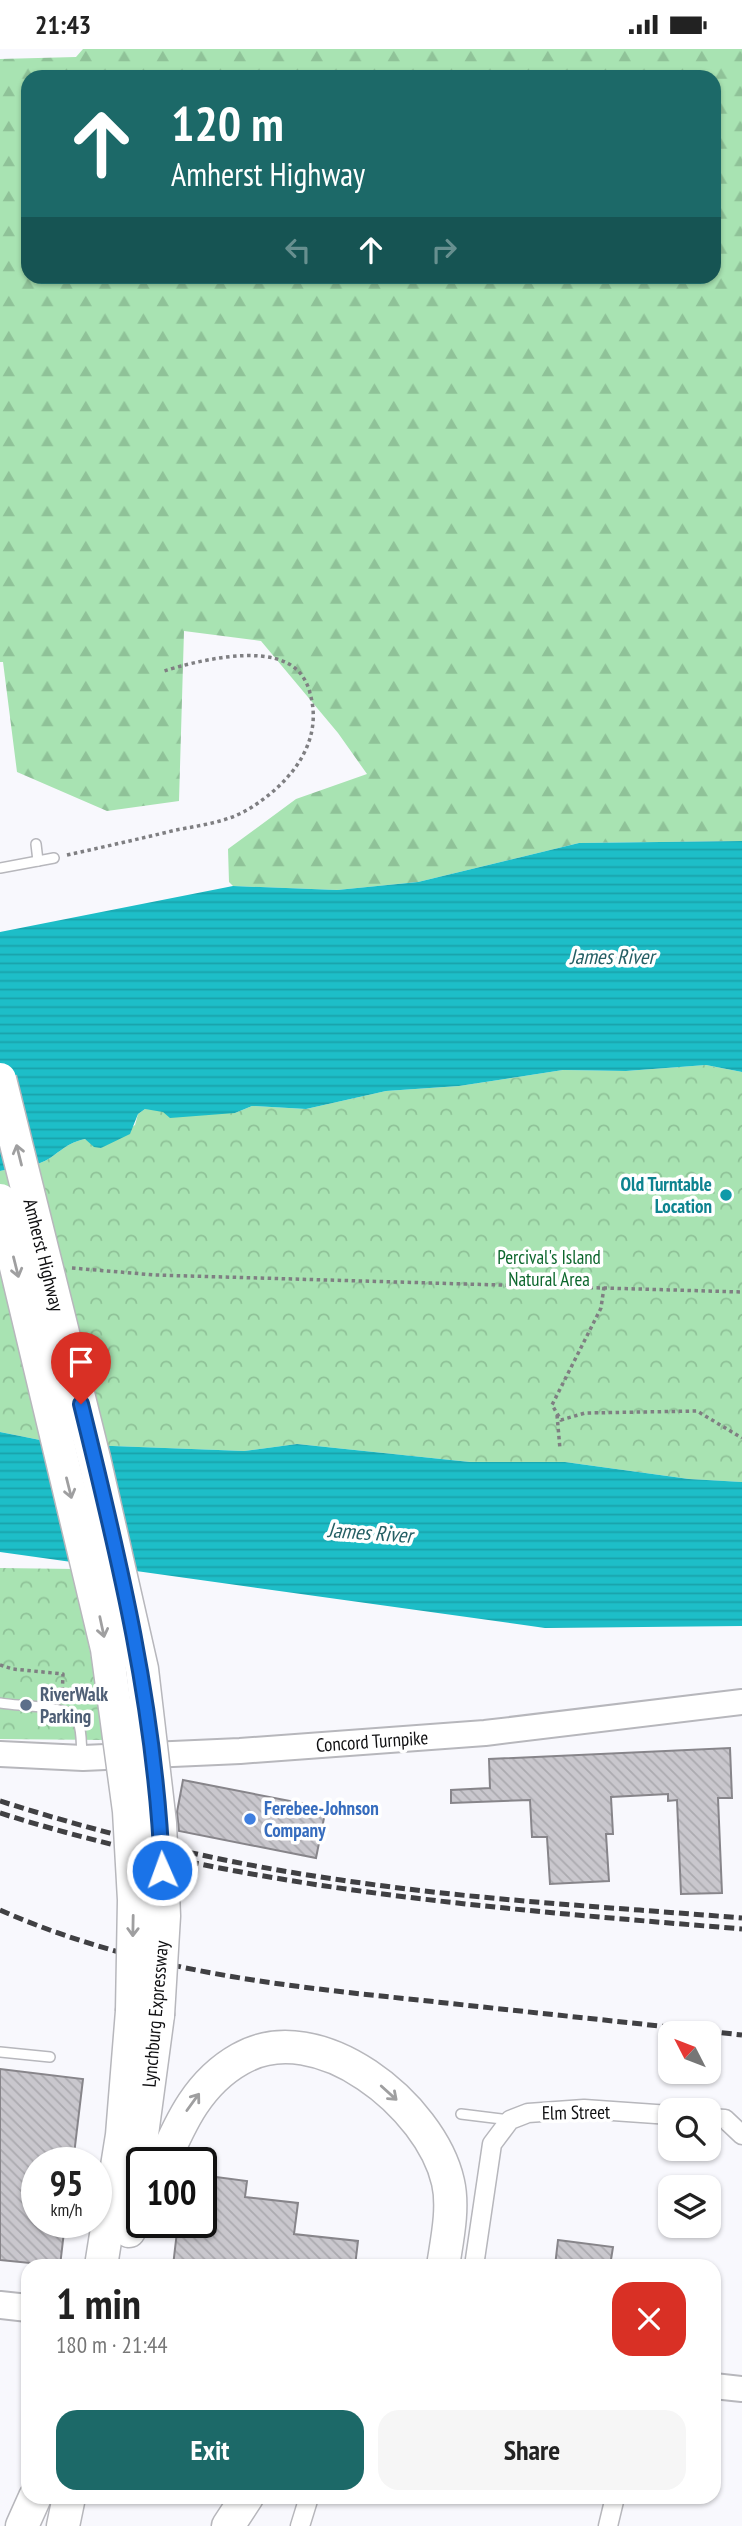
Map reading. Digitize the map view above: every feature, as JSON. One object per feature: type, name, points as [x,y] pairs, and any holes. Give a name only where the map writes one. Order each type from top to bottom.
[{"type":"highway","name":"Amherst Highway","points":[[0,1079],[103,1557]]},
{"type":"highway","name":"Amherst Highway","points":[[0,1200],[103,1557]]},
{"type":"highway","name":"Lynchburg Expressway","points":[[103,1557],[107,1649],[129,1811],[145,2013],[138,2147]]},
{"type":"highway","name":"Lynchburg Expressway","points":[[102,2259],[145,2013]]},
{"type":"highway","points":[[170,2147],[194,2099],[216,2075],[258,2051],[296,2048],[344,2062],[389,2091],[420,2123],[439,2155],[448,2182],[450,2200],[444,2259]]},
{"type":"highway","name":"Lynchburg Expressway","points":[[123,2259],[129,2238]]},
{"type":"highway","points":[[22,2526],[32,2504]]},
{"type":"highway","points":[[39,2526],[44,2504]]},
{"type":"highway","points":[[63,2526],[68,2504]]},
{"type":"highway","points":[[79,2504],[80,2526]]},
{"type":"highway","points":[[211,2526],[225,2504]]},
{"type":"highway","points":[[228,2526],[242,2504]]},
{"type":"main road","points":[[0,2305],[21,2307]]},
{"type":"street","name":"Concord Turnpike","points":[[0,1753],[83,1758],[240,1751],[485,1733],[742,1702]]},
{"type":"street","name":"Elm Street","points":[[510,2120],[528,2113],[584,2109],[658,2114]]},
{"type":"street","points":[[725,2118],[742,2135]]},
{"type":"street","points":[[475,2259],[492,2144],[510,2120]]},
{"type":"street","points":[[721,2387],[742,2389]]},
{"type":"street","points":[[300,2526],[307,2504]]},
{"type":"street","points":[[608,2526],[613,2504]]},
{"type":"lane","points":[[36,843],[38,861]]},
{"type":"lane","points":[[0,868],[54,858]]},
{"type":"lane","points":[[0,1703],[61,1709],[76,1718],[83,1758]]},
{"type":"lane","points":[[0,2052],[50,2057]]},
{"type":"lane","points":[[461,2114],[510,2120]]},
{"type":"path","points":[[54,858],[226,820],[270,795],[288,777],[305,753],[314,723],[313,704],[308,685],[289,664],[275,659],[244,657],[211,659],[164,671]]},
{"type":"path","points":[[68,1268],[168,1275],[742,1292]]},
{"type":"path","points":[[604,1287],[601,1308],[552,1405],[561,1420],[585,1413],[697,1411],[742,1438]]},
{"type":"path","points":[[556,1413],[560,1449]]},
{"type":"path","points":[[0,1665],[13,1669],[63,1674],[61,1709]]},
{"type":"green space","points":[[83,49],[742,49],[742,841],[579,843],[418,882],[337,890],[233,886],[229,882],[228,849],[296,799],[367,774],[338,733],[261,641],[184,631],[179,801],[107,811],[17,772],[3,662],[0,662],[0,59],[76,57]]},
{"type":"green space","name":"Percival's Island Natural Area","points":[[706,1065],[742,1072],[742,1482],[689,1479],[565,1462],[470,1462],[297,1444],[244,1451],[60,1444],[0,1432],[0,1171],[40,1163],[71,1144],[85,1139],[101,1148],[135,1125],[138,1114],[145,1109],[235,1113],[252,1106],[306,1109],[386,1091],[459,1086],[563,1070],[626,1071]]},
{"type":"green space","points":[[0,1568],[75,1569],[106,1740],[0,1739]]},
{"type":"water","name":"James River","points":[[742,841],[742,1072],[706,1065],[626,1071],[563,1070],[459,1086],[386,1091],[306,1109],[252,1106],[235,1113],[170,1118],[163,1112],[145,1109],[138,1114],[130,1134],[101,1148],[94,1147],[85,1139],[71,1144],[40,1163],[0,1171],[0,932],[233,886],[337,890],[418,882],[579,843]]},
{"type":"water","name":"James River","points":[[0,1432],[60,1444],[244,1451],[297,1444],[470,1462],[565,1462],[689,1479],[742,1482],[742,1626],[545,1628],[0,1552]]},
{"type":"building","points":[[730,1748],[732,1798],[718,1798],[722,1893],[681,1894],[677,1800],[668,1801],[668,1794],[611,1797],[613,1834],[606,1834],[609,1881],[550,1884],[547,1837],[532,1837],[530,1800],[451,1803],[451,1790],[490,1788],[489,1759]]},
{"type":"building","name":"Ferebee-Johnson Company","points":[[183,1780],[326,1808],[316,1858],[179,1831],[177,1812]]},
{"type":"building","points":[[0,2069],[83,2079],[75,2147],[21,2147],[21,2238],[63,2238],[61,2259],[21,2259],[21,2262],[0,2260]]},
{"type":"building","points":[[217,2177],[247,2181],[245,2197],[298,2203],[294,2234],[358,2241],[356,2259],[174,2259],[176,2238],[217,2238]]},
{"type":"building","points":[[558,2240],[613,2247],[611,2259],[556,2259]]},
{"type":"railway","points":[[0,1801],[169,1848],[298,1873],[491,1898],[742,1918]]},
{"type":"railway","points":[[0,1813],[183,1861],[275,1878],[460,1903],[742,1929]]},
{"type":"railway","points":[[0,1910],[102,1947],[154,1961],[258,1981],[742,2035]]},
{"type":"place","name":"Old Turntable Location","points":[[726,1195]]},
{"type":"place","name":"RiverWalk Parking","points":[[26,1705]]},
{"type":"place","name":"Ferebee-Johnson Company","points":[[250,1819]]},
{"type":"route","points":[[81,1404],[142,1669],[154,1760],[162,1870]]}]
